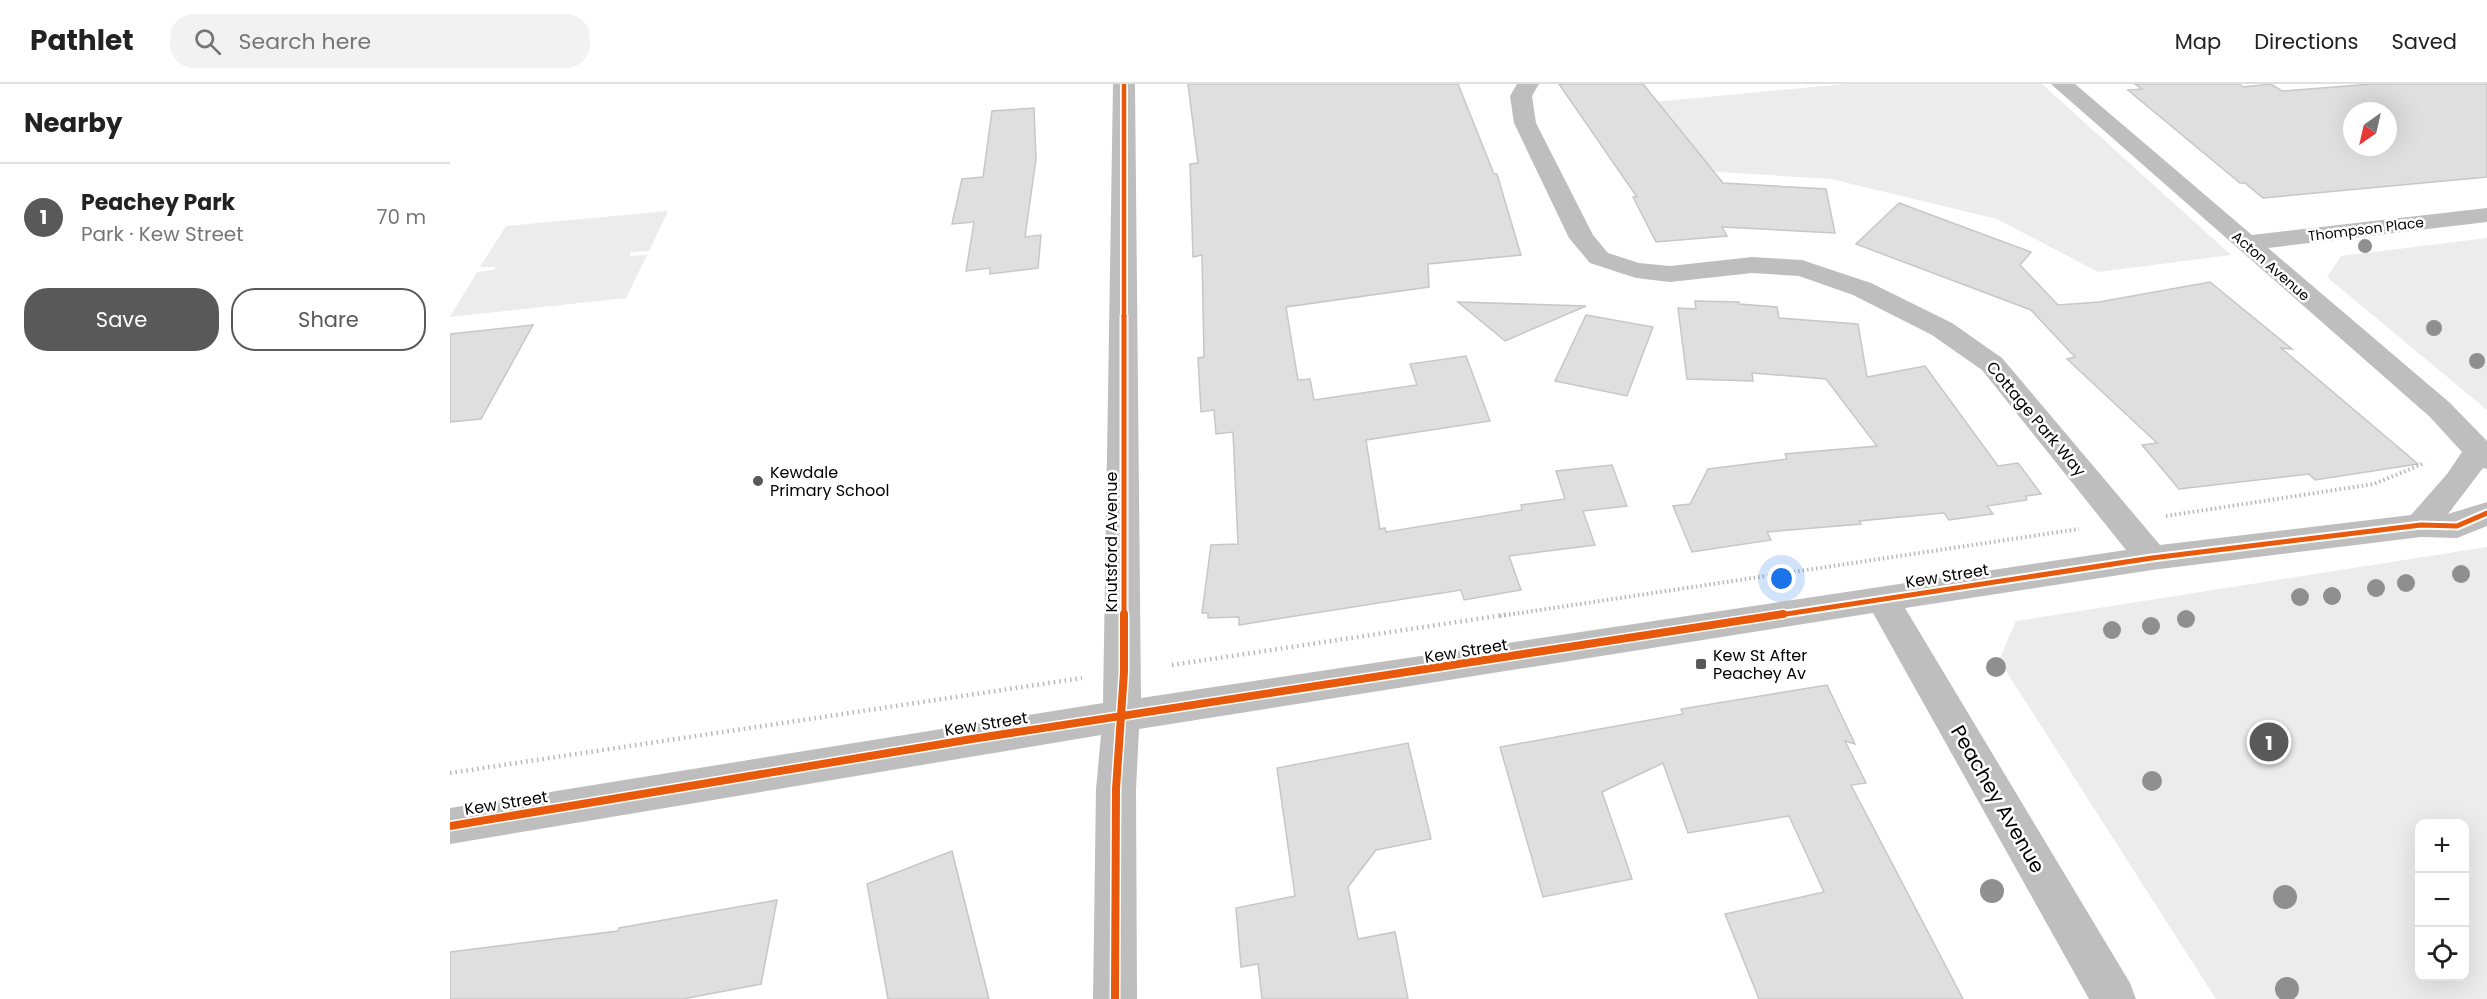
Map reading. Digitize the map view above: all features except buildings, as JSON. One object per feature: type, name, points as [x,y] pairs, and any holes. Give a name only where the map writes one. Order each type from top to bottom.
[{"type":"street","name":"Knutsford Avenue","points":[[1115,999],[1116,789],[1124,672],[1124,84]]},
{"type":"street","name":"Cottage Park Way","points":[[1528,84],[1521,96],[1525,123],[1582,238],[1599,258],[1636,270],[1670,274],[1752,265],[1802,268],[1862,289],[1942,329],[1992,364],[2152,558]]},
{"type":"street","name":"Acton Avenue","points":[[2062,84],[2440,410],[2478,459]]},
{"type":"street","name":"Thompson Place","points":[[2245,243],[2487,215]]},
{"type":"street","points":[[2421,525],[2478,459]]},
{"type":"street","name":"Kew Street","points":[[450,826],[972,739],[2152,558],[2421,525],[2457,526],[2487,513]]},
{"type":"street","name":"Peachey Avenue","points":[[1882,599],[2114,999]]},
{"type":"path","points":[[1172,665],[2374,484],[2427,462],[2478,459]]},
{"type":"path","points":[[450,773],[1089,677]]},
{"type":"shaded area","points":[[1845,84],[2042,84],[2231,255],[2098,272],[1997,219],[1831,179],[1704,171],[1653,102]]},
{"type":"shaded area","points":[[668,211],[649,251],[631,252],[630,256],[647,255],[626,298],[450,317],[477,272],[494,270],[496,267],[480,267],[506,226]]},
{"type":"shaded area","points":[[2487,238],[2487,410],[2327,277],[2341,256]]},
{"type":"shaded area","points":[[2487,547],[2487,999],[2216,999],[1999,660],[2016,621]]},
{"type":"cycle path","points":[[1115,999],[1116,789],[1124,672],[1124,84]]},
{"type":"cycle path","points":[[450,826],[972,739],[2152,558],[2421,525],[2457,526],[2487,513]]},
{"type":"place","name":"Kewdale Primary School","points":[[758,481]]},
{"type":"place","name":"Kew St After Peachey Av","points":[[1701,664]]},
{"type":"place","name":"Peachey Park","points":[[2269,742]]}]
